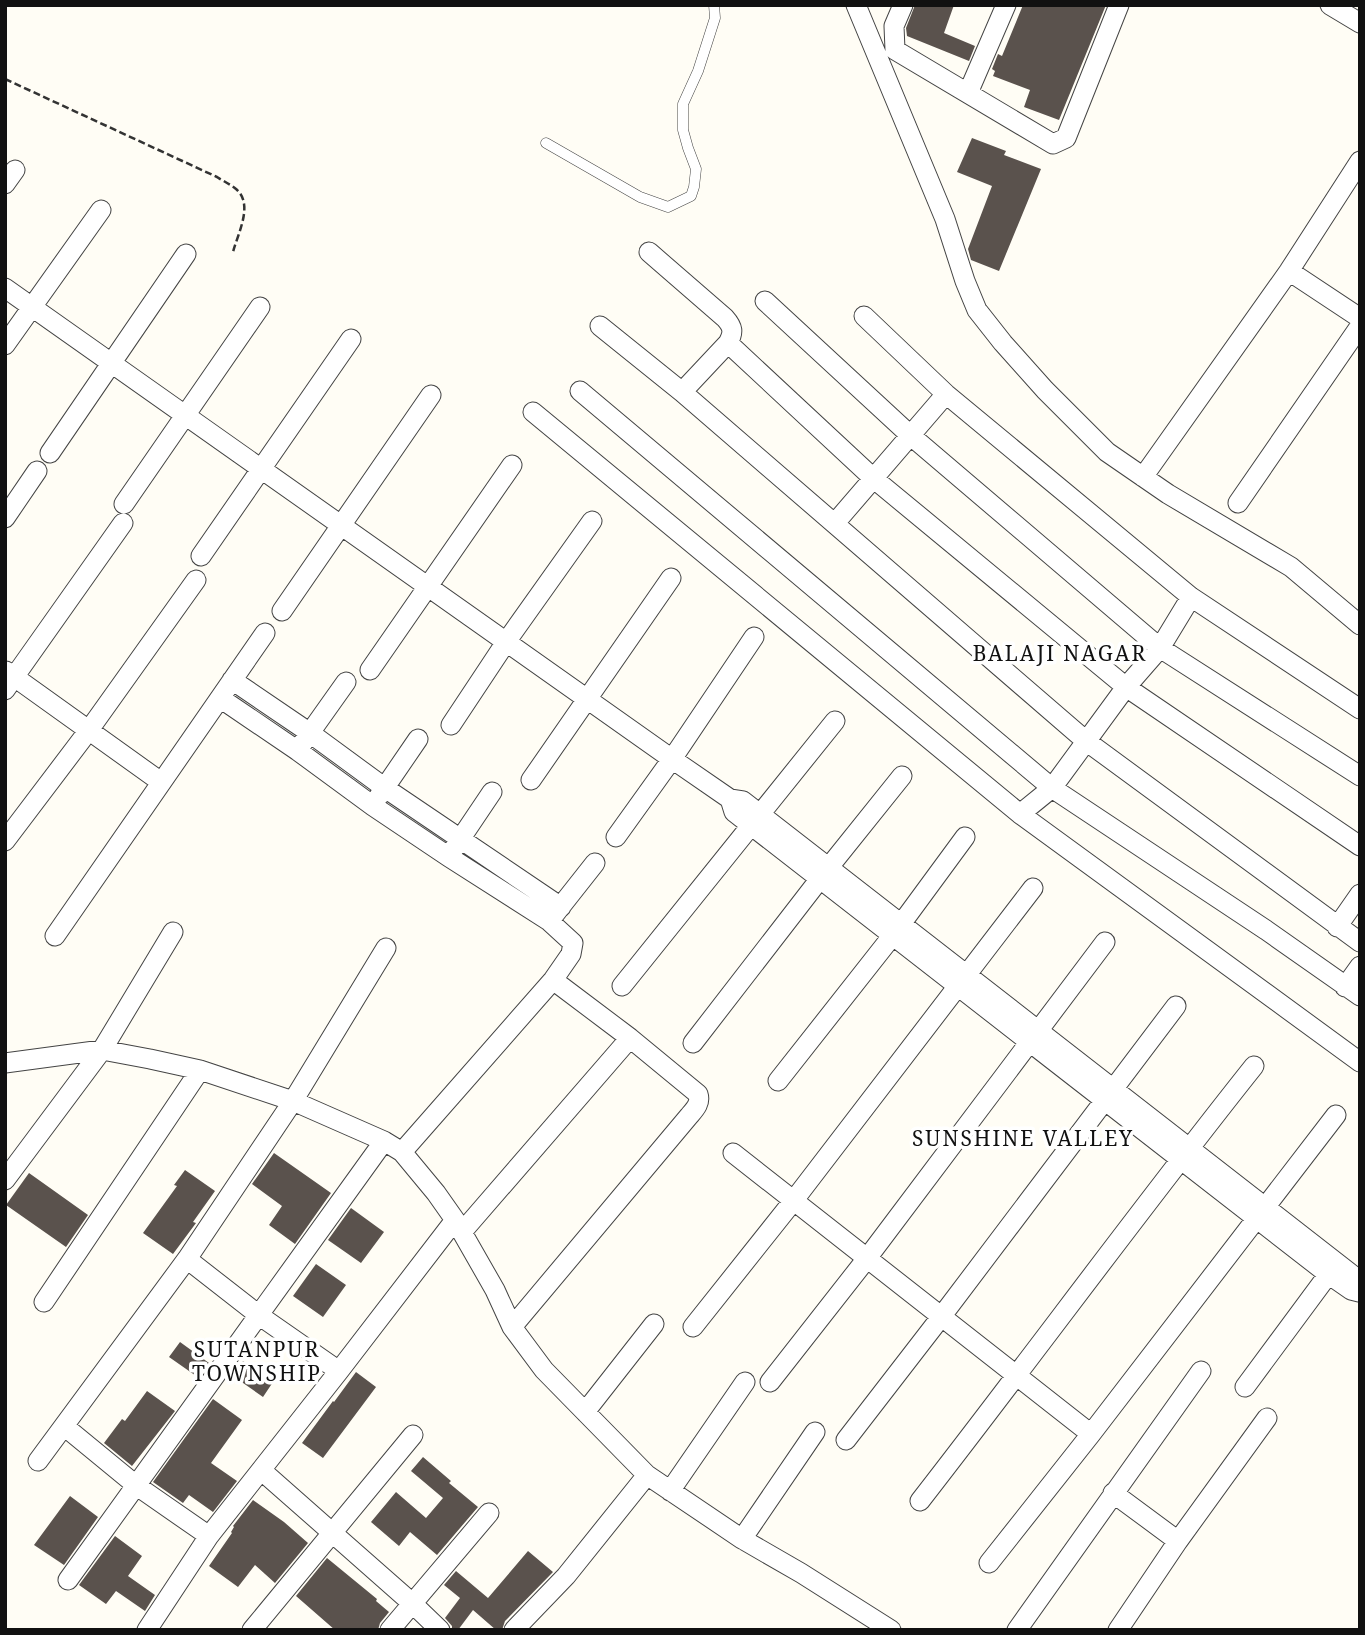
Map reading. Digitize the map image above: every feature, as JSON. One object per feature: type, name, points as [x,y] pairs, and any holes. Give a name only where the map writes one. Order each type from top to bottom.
[{"type":"street","points":[[856,5],[946,219],[977,310],[1045,390],[1107,452],[1168,494],[1291,567],[1360,625]]},
{"type":"street","points":[[903,5],[894,26],[894,50],[1053,144],[1066,138],[1119,5]]},
{"type":"street","points":[[968,93],[1006,5]]},
{"type":"street","points":[[1330,5],[1360,23]]},
{"type":"street","points":[[1143,477],[1289,271],[1360,161]]},
{"type":"street","points":[[5,345],[101,210]]},
{"type":"street","points":[[649,252],[726,317],[733,330],[728,343],[682,392]]},
{"type":"street","points":[[50,453],[186,254]]},
{"type":"street","points":[[1289,271],[1360,318]]},
{"type":"street","points":[[5,288],[730,799],[734,812],[756,820],[963,979],[1333,1268],[1352,1290],[1360,1293]]},
{"type":"street","points":[[765,301],[910,435],[1160,648],[1360,776]]},
{"type":"street","points":[[161,782],[89,730],[8,679],[123,514],[184,414],[260,307]]},
{"type":"street","points":[[863,316],[946,394],[1191,597],[1360,709]]},
{"type":"street","points":[[600,326],[682,392],[1086,741],[1360,942]]},
{"type":"street","points":[[1238,503],[1360,326]]},
{"type":"street","points":[[201,556],[351,339]]},
{"type":"street","points":[[728,343],[873,478],[1126,688],[1360,846]]},
{"type":"street","points":[[580,391],[1052,788],[1266,930],[1352,992],[1360,966]]},
{"type":"street","points":[[835,523],[946,394]]},
{"type":"street","points":[[282,611],[431,395]]},
{"type":"street","points":[[533,412],[1020,814],[1360,1062]]},
{"type":"street","points":[[370,670],[512,465]]},
{"type":"street","points":[[5,518],[37,471]]},
{"type":"street","points":[[451,725],[592,521]]},
{"type":"street","points":[[531,780],[671,578]]},
{"type":"street","points":[[5,841],[89,730],[196,580]]},
{"type":"street","points":[[1020,814],[1052,788],[1126,688],[1160,648],[1191,597]]},
{"type":"street","points":[[55,936],[265,633]]},
{"type":"street","points":[[615,836],[672,759],[754,637]]},
{"type":"street","points":[[232,680],[461,839],[555,914],[573,943],[571,954],[553,980],[401,1153]]},
{"type":"street","points":[[298,751],[346,682]]},
{"type":"street","points":[[220,698],[449,857],[555,914]]},
{"type":"street","points":[[622,986],[835,721]]},
{"type":"street","points":[[373,806],[418,739]]},
{"type":"street","points":[[693,1043],[902,776]]},
{"type":"street","points":[[449,857],[492,792]]},
{"type":"street","points":[[778,1081],[965,837]]},
{"type":"street","points":[[555,914],[595,863]]},
{"type":"street","points":[[693,1327],[1033,888]]},
{"type":"street","points":[[1338,927],[1360,894]]},
{"type":"street","points":[[5,1180],[102,1050],[173,932]]},
{"type":"street","points":[[770,1382],[868,1257],[1105,942]]},
{"type":"street","points":[[38,1461],[187,1259],[293,1101],[386,948]]},
{"type":"street","points":[[512,1327],[697,1105],[700,1098],[630,1038],[553,980]]},
{"type":"street","points":[[846,1440],[1176,1006]]},
{"type":"street","points":[[147,1630],[209,1536],[339,1371],[458,1226],[630,1038]]},
{"type":"street","points":[[5,1063],[102,1050],[201,1070],[293,1101],[384,1141],[401,1153],[436,1193],[495,1290],[512,1327],[544,1370],[647,1475],[742,1539],[891,1630]]},
{"type":"street","points":[[920,1501],[1254,1066]]},
{"type":"street","points":[[44,1302],[201,1070]]},
{"type":"street","points":[[989,1563],[1336,1115]]},
{"type":"street","points":[[68,1580],[384,1141]]},
{"type":"street","points":[[733,1153],[1091,1434]]},
{"type":"street","points":[[187,1259],[339,1371]]},
{"type":"street","points":[[1333,1268],[1355,1276],[1360,1284]]},
{"type":"street","points":[[1245,1387],[1333,1268]]},
{"type":"street","points":[[585,1412],[654,1324]]},
{"type":"street","points":[[1017,1630],[1201,1371]]},
{"type":"street","points":[[670,1491],[745,1382]]},
{"type":"street","points":[[1118,1630],[1267,1418]]},
{"type":"street","points":[[64,1426],[137,1486],[209,1536]]},
{"type":"street","points":[[742,1539],[815,1432]]},
{"type":"street","points":[[252,1630],[413,1435]]},
{"type":"street","points":[[261,1470],[440,1630]]},
{"type":"street","points":[[514,1630],[566,1576],[647,1475]]},
{"type":"street","points":[[1113,1493],[1178,1541]]},
{"type":"street","points":[[390,1630],[489,1513]]},
{"type":"lane","points":[[546,143],[640,198],[668,207],[691,196],[696,169],[683,130],[683,104],[698,71],[715,18],[714,5]]},
{"type":"path","points":[[5,79],[217,177],[237,190],[243,198],[245,209],[233,252]]},
{"type":"building","points":[[915,5],[954,5],[944,33],[975,46],[969,61],[907,36],[906,28]]},
{"type":"building","points":[[1023,5],[1106,5],[1059,120],[1024,107],[1030,90],[993,76],[995,71],[992,69],[998,54],[1002,56]]},
{"type":"building","points":[[972,138],[1006,151],[1004,155],[1041,169],[999,271],[971,260],[968,249],[992,186],[957,172]]},
{"type":"building","points":[[274,1153],[331,1193],[295,1244],[269,1225],[282,1206],[252,1184]]},
{"type":"building","points":[[185,1170],[215,1191],[173,1254],[143,1233],[177,1186],[174,1185]]},
{"type":"building","points":[[29,1173],[88,1215],[66,1247],[6,1205]]},
{"type":"building","points":[[351,1208],[384,1232],[361,1263],[328,1240]]},
{"type":"building","points":[[316,1264],[346,1285],[323,1317],[293,1296]]},
{"type":"building","points":[[180,1342],[209,1363],[199,1378],[169,1357]]},
{"type":"building","points":[[243,1361],[273,1382],[263,1397],[233,1376]]},
{"type":"building","points":[[356,1372],[376,1387],[323,1458],[302,1443]]},
{"type":"building","points":[[147,1391],[175,1411],[132,1466],[104,1443],[122,1419],[125,1421]]},
{"type":"building","points":[[213,1399],[242,1420],[211,1463],[237,1481],[213,1512],[189,1495],[183,1503],[153,1482]]},
{"type":"building","points":[[423,1457],[478,1507],[437,1555],[410,1532],[399,1546],[371,1522],[396,1492],[426,1518],[443,1498],[411,1471]]},
{"type":"building","points":[[70,1496],[98,1517],[64,1565],[34,1545]]},
{"type":"building","points":[[253,1500],[308,1543],[275,1583],[255,1565],[238,1587],[209,1566],[232,1533],[233,1526]]},
{"type":"building","points":[[115,1536],[142,1556],[128,1576],[155,1595],[145,1611],[116,1591],[106,1604],[79,1585]]},
{"type":"building","points":[[528,1551],[553,1572],[505,1621],[502,1630],[496,1630],[473,1610],[458,1630],[452,1630],[445,1618],[460,1598],[444,1585],[456,1571],[488,1598]]},
{"type":"building","points":[[327,1558],[389,1612],[378,1630],[335,1630],[296,1596]]},
{"type":"district","name":"BALAJI NAGAR","points":[[1060,654]]},
{"type":"district","name":"SUNSHINE VALLEY","points":[[1023,1139]]},
{"type":"district","name":"SUTANPUR TOWNSHIP","points":[[257,1362]]}]
